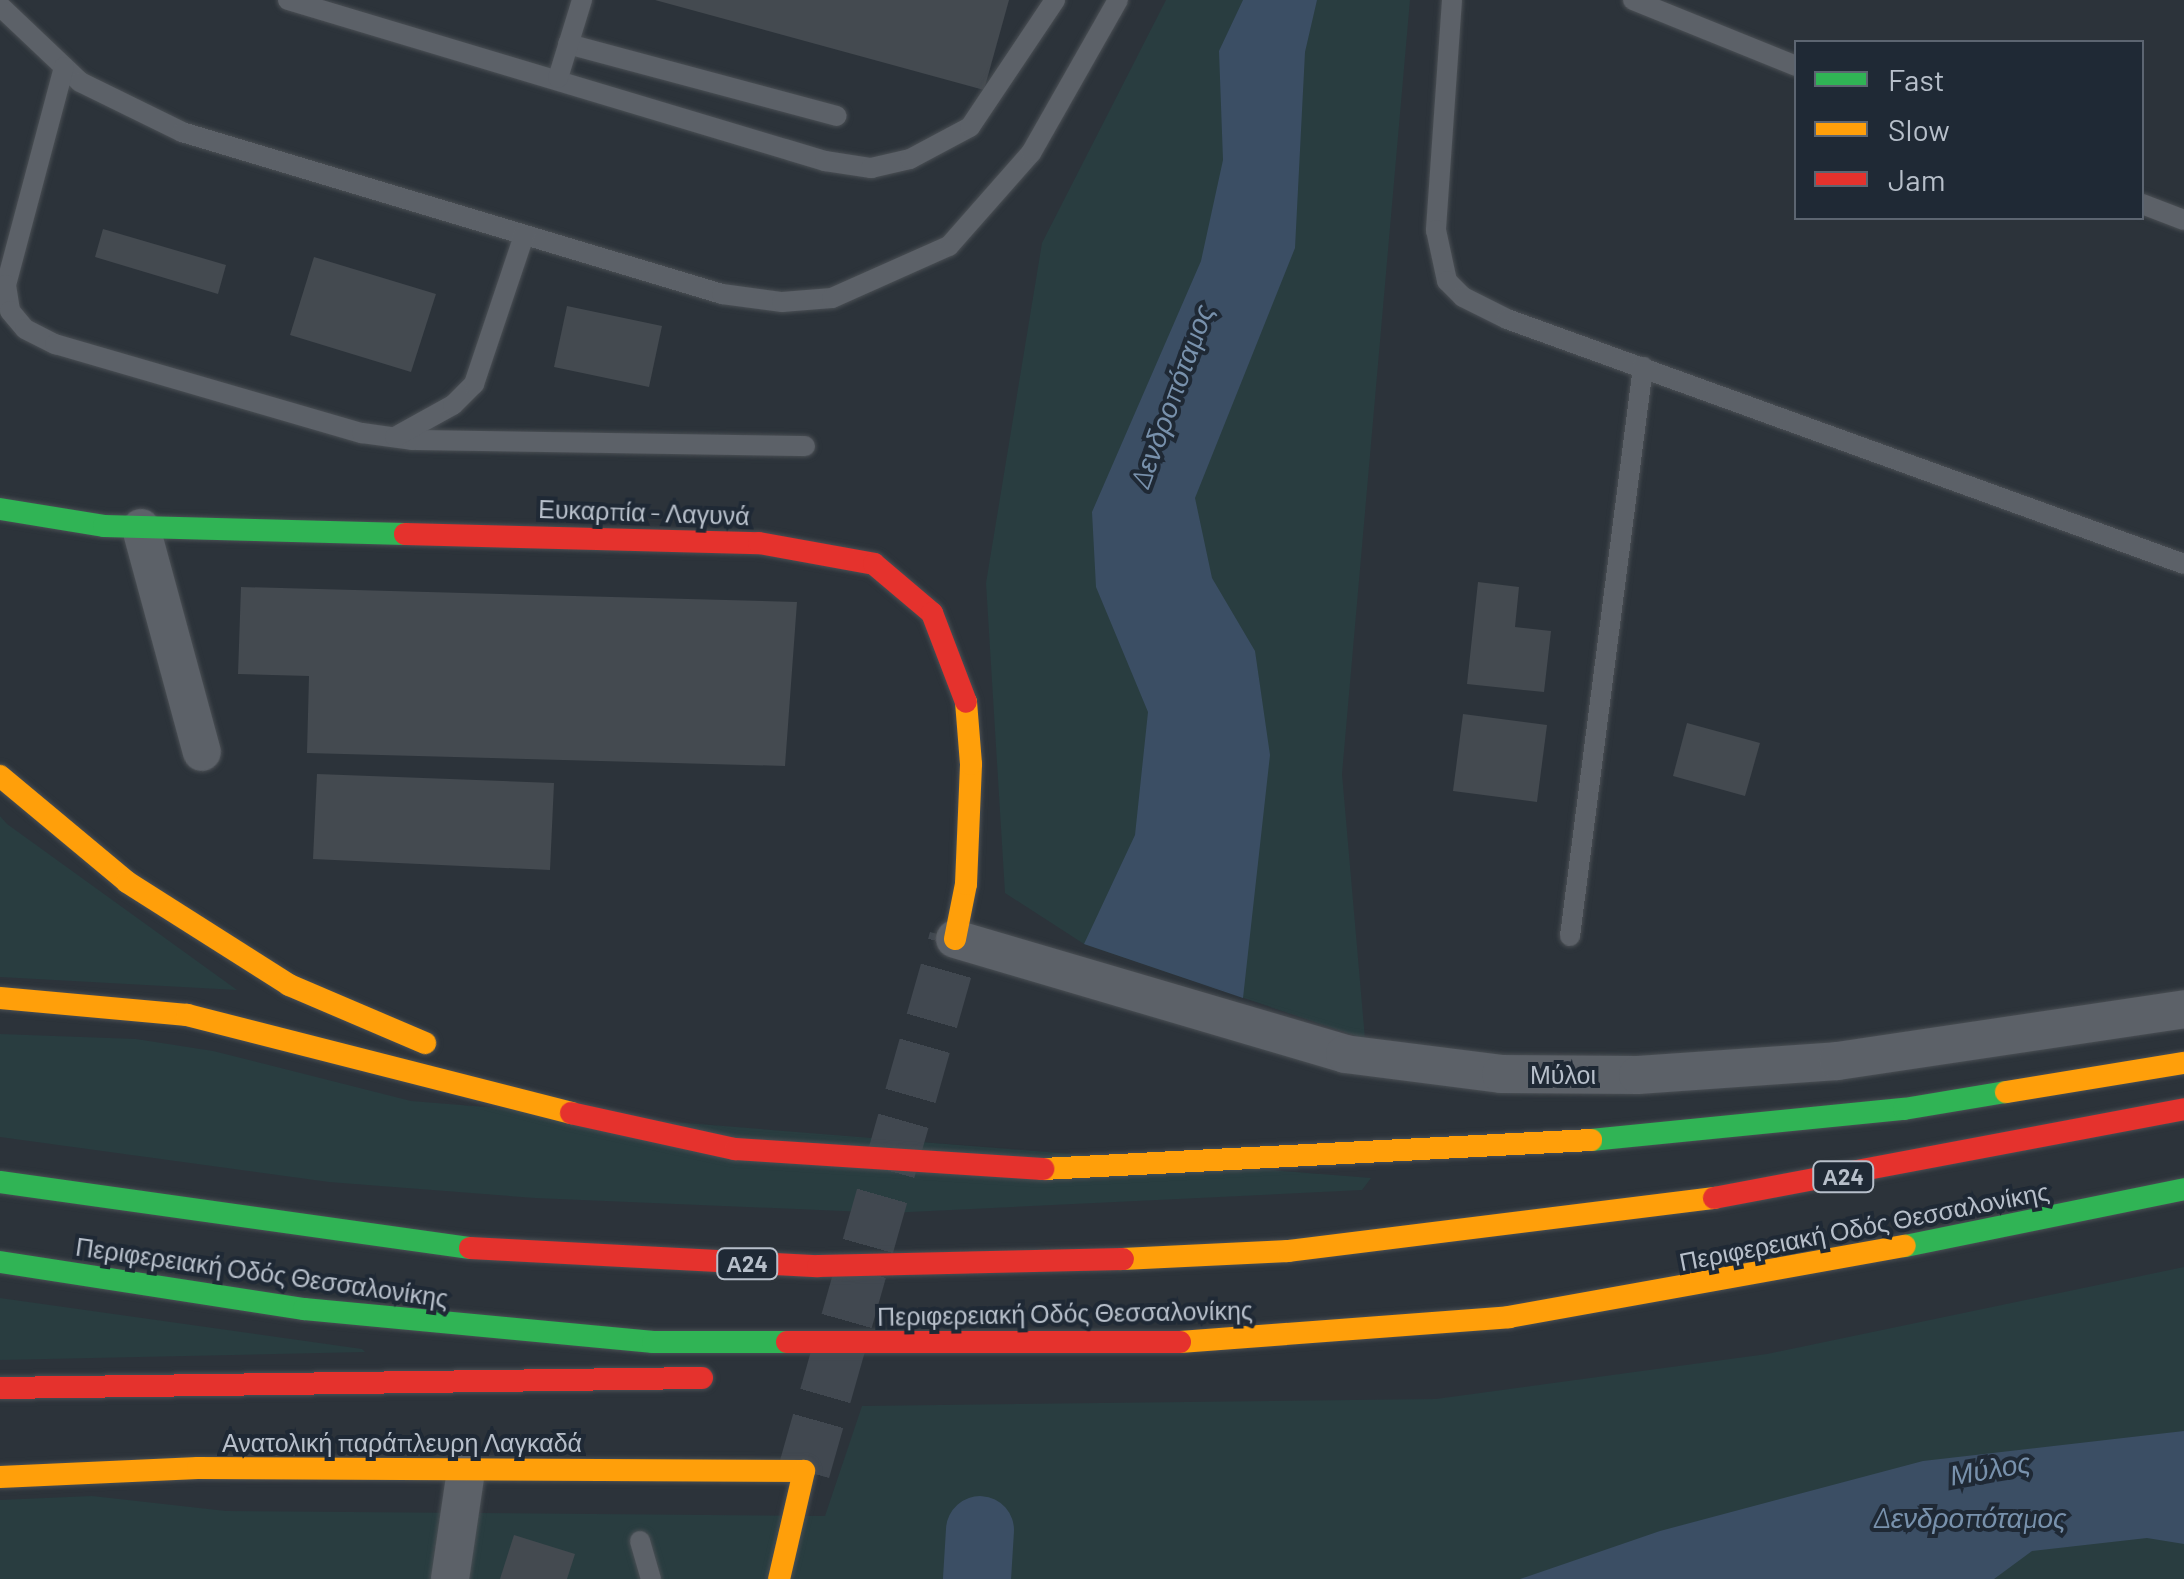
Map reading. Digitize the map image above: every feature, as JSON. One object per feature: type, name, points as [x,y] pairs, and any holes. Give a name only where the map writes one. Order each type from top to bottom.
[{"type":"main road","name":"Ευκαρπία - Λαγυνά","points":[[0,508],[70,524],[142,528],[759,543],[874,564],[932,613],[966,703],[971,764],[966,884],[954,940]]},
{"type":"main road","points":[[0,776],[127,882],[289,985],[452,1054],[564,1108]]},
{"type":"main road","points":[[0,998],[188,1015],[465,1090],[564,1108],[734,1149],[1058,1169],[1499,1149],[1904,1110],[2184,1063]]},
{"type":"main road","name":"Περιφερειακή Οδός Θεσσαλονίκης","points":[[0,1182],[494,1251],[818,1266],[1103,1260],[1288,1251],[1684,1204],[2184,1109]]},
{"type":"main road","name":"Περιφερειακή Οδός Θεσσαλονίκης","points":[[0,1262],[304,1309],[652,1342],[1224,1342],[1509,1317],[1714,1285],[2184,1189]]},
{"type":"main road","points":[[1098,1368],[1224,1342]]},
{"type":"main road","points":[[0,1388],[734,1378]]},
{"type":"main road","name":"Ανατολική παράπλευρη Λαγκαδά","points":[[0,1477],[198,1468],[804,1471],[779,1579]]},
{"type":"street","points":[[142,528],[202,752]]},
{"type":"street","name":"Μύλοι","points":[[954,940],[1345,1054],[1502,1074],[1638,1074],[1838,1062],[2184,1008]]},
{"type":"street","points":[[450,1579],[466,1471]]},
{"type":"lane","points":[[288,0],[825,160],[871,168],[910,159],[970,127],[1056,0]]},
{"type":"lane","points":[[0,6],[80,82],[182,132],[722,294],[782,302],[832,298],[900,272],[948,246],[1021,166],[1118,0]]},
{"type":"lane","points":[[1452,0],[1436,230],[1447,281],[1463,297],[1507,319],[2184,564]]},
{"type":"lane","points":[[1633,0],[1794,65]]},
{"type":"lane","points":[[558,78],[577,1]]},
{"type":"lane","points":[[568,44],[837,116]]},
{"type":"lane","points":[[64,67],[6,286],[10,311],[25,329],[55,344],[395,437],[806,446]]},
{"type":"lane","points":[[2144,205],[2184,220]]},
{"type":"lane","points":[[395,437],[453,405],[474,384],[524,234]]},
{"type":"lane","points":[[1570,936],[1643,368]]},
{"type":"lane","points":[[640,1541],[651,1579]]},
{"type":"green space","points":[[1166,0],[1410,0],[1342,774],[1365,1039],[1084,944],[1005,893],[986,583],[1042,243]]},
{"type":"green space","points":[[0,816],[7,824],[237,990],[0,977]]},
{"type":"green space","points":[[0,1034],[136,1039],[213,1051],[411,1101],[1371,1178],[1362,1190],[889,1213],[535,1198],[329,1182],[0,1137]]},
{"type":"green space","points":[[2184,1267],[2184,1579],[0,1579],[0,1500],[92,1496],[226,1511],[825,1516],[862,1406],[1436,1399],[1767,1354]]},
{"type":"green space","points":[[0,1298],[362,1349],[365,1352],[0,1360]]},
{"type":"water","points":[[1243,0],[1317,0],[1305,52],[1295,248],[1195,498],[1212,578],[1255,651],[1270,755],[1243,998],[1084,944],[1135,835],[1148,712],[1096,587],[1092,512],[1201,261],[1223,160],[1219,51]]},
{"type":"water","name":"Δενδροπόταμος","points":[[2184,1431],[2184,1544],[2147,1538],[2032,1551],[1994,1579],[1520,1579],[1660,1531],[1923,1461]]},
{"type":"building","points":[[655,0],[1009,0],[984,90]]},
{"type":"building","points":[[103,229],[226,265],[218,294],[95,257]]},
{"type":"building","points":[[314,257],[436,294],[411,372],[290,335]]},
{"type":"building","points":[[567,306],[662,326],[649,387],[554,367]]},
{"type":"building","points":[[1478,582],[1519,587],[1515,627],[1551,631],[1544,692],[1467,684]]},
{"type":"building","points":[[241,587],[797,602],[785,766],[307,753],[309,676],[238,674]]},
{"type":"building","points":[[1463,714],[1547,725],[1537,802],[1453,791]]},
{"type":"building","points":[[1687,723],[1760,743],[1745,796],[1673,776]]},
{"type":"building","points":[[317,774],[554,783],[550,870],[313,859]]},
{"type":"building","points":[[514,1535],[575,1554],[567,1579],[500,1579]]},
{"type":"waterway","name":"Δενδροπόταμος","points":[[977,1579],[980,1530]]},
{"type":"tunnel","points":[[804,1471],[955,939]]},
{"type":"traffic: fast","points":[[0,509],[104,526],[405,534]]},
{"type":"traffic: fast","points":[[1591,1140],[1904,1109],[2006,1092]]},
{"type":"traffic: fast","points":[[0,1182],[470,1248]]},
{"type":"traffic: fast","points":[[1905,1246],[2184,1189]]},
{"type":"traffic: fast","points":[[0,1262],[304,1309],[653,1342],[787,1342]]},
{"type":"traffic: slow","points":[[955,939],[966,884],[971,764],[966,702]]},
{"type":"traffic: slow","points":[[0,776],[127,882],[289,985],[425,1043]]},
{"type":"traffic: slow","points":[[0,998],[187,1015],[571,1113]]},
{"type":"traffic: slow","points":[[2006,1092],[2184,1063]]},
{"type":"traffic: slow","points":[[1043,1169],[1591,1140]]},
{"type":"traffic: slow","points":[[1123,1259],[1288,1251],[1714,1198]]},
{"type":"traffic: slow","points":[[1180,1342],[1509,1317],[1905,1246]]},
{"type":"traffic: slow","points":[[0,1477],[198,1468],[804,1471],[779,1579]]},
{"type":"traffic: jam","points":[[405,534],[759,543],[874,564],[932,613],[966,702]]},
{"type":"traffic: jam","points":[[1714,1198],[2184,1109]]},
{"type":"traffic: jam","points":[[571,1113],[735,1149],[1043,1169]]},
{"type":"traffic: jam","points":[[470,1248],[818,1266],[1123,1259]]},
{"type":"traffic: jam","points":[[787,1342],[1180,1342]]},
{"type":"traffic: jam","points":[[0,1388],[702,1378]]},
{"type":"water label","name":"Μύλος","points":[[1990,1468]]}]
